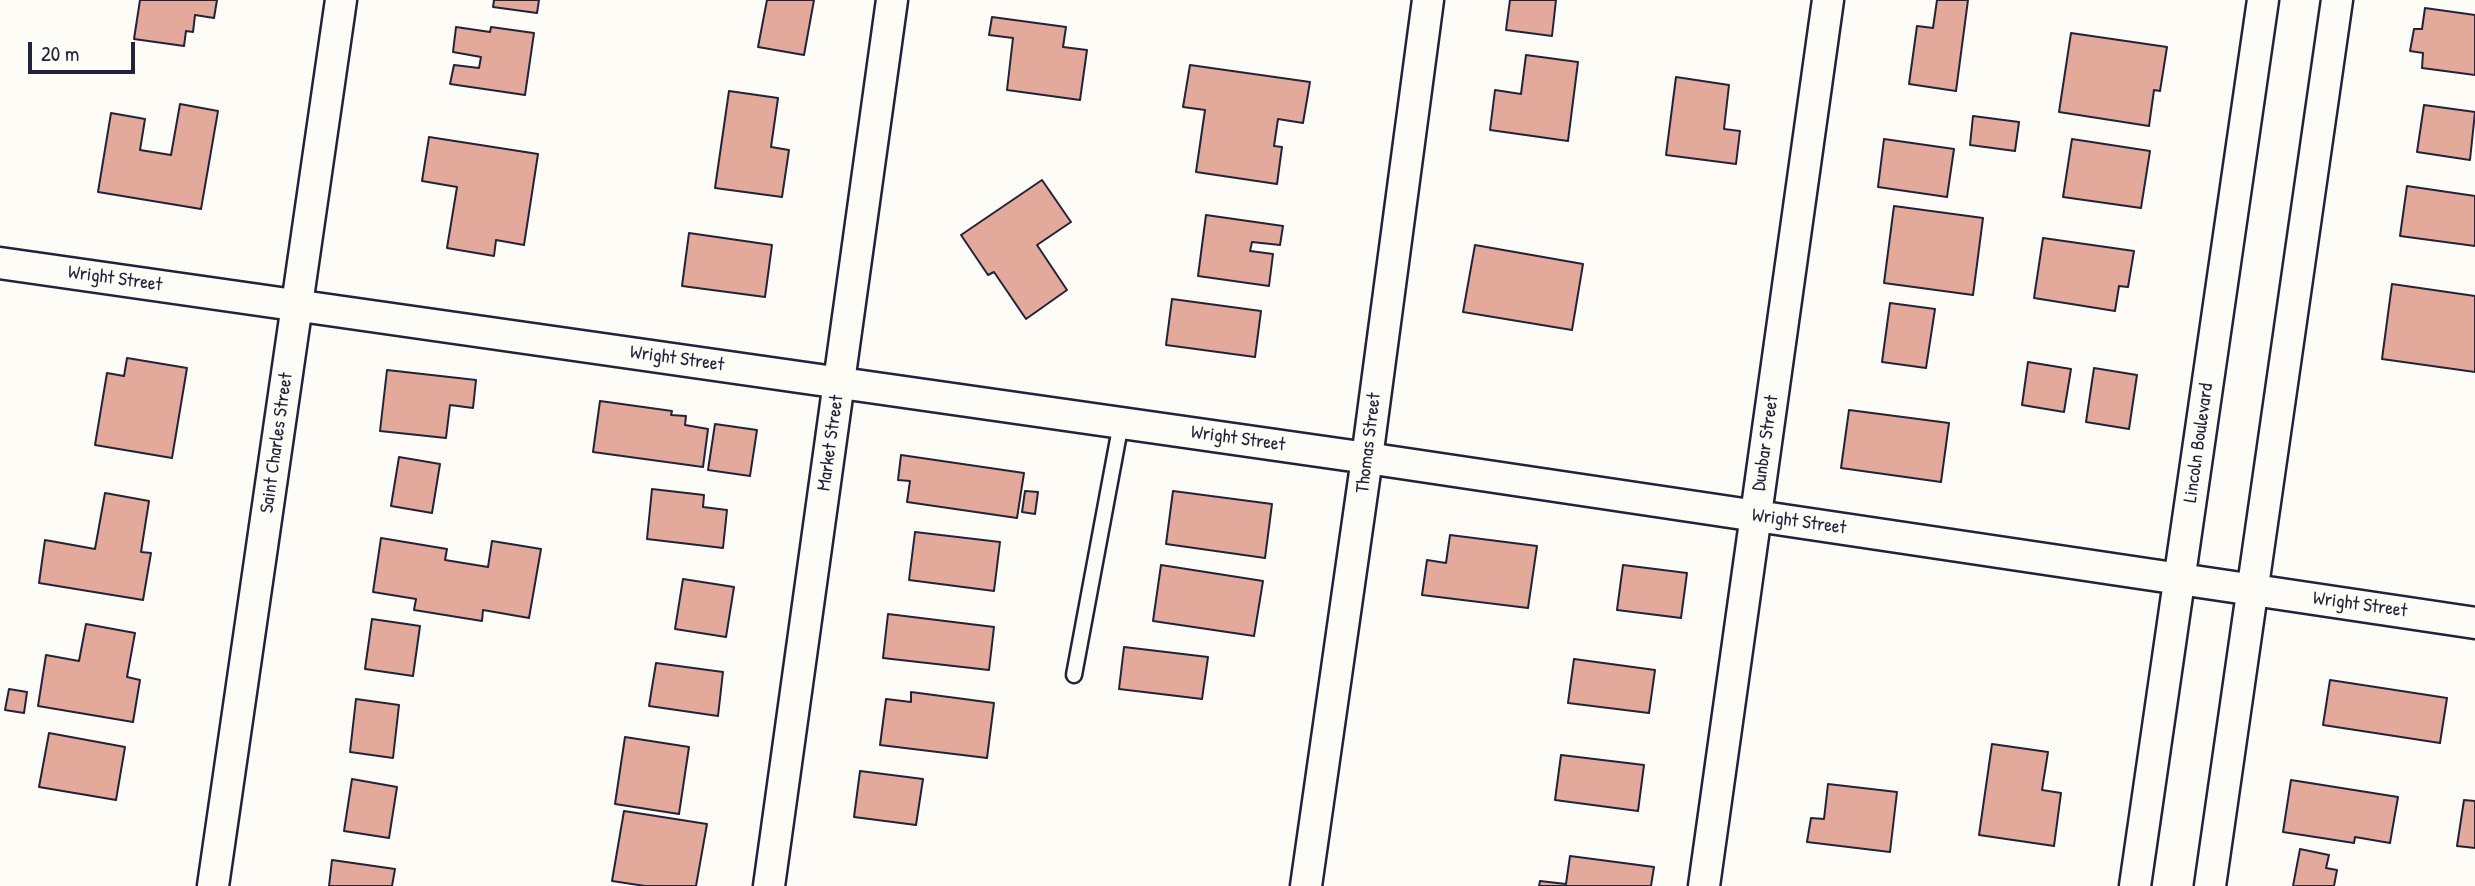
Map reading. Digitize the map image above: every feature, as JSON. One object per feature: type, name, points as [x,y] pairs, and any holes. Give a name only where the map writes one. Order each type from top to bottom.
[{"type":"street","name":"Saint Charles Street","points":[[214,886],[341,0]]},
{"type":"street","name":"Market Street","points":[[769,886],[892,0]]},
{"type":"street","name":"Thomas Street","points":[[1306,886],[1428,0]]},
{"type":"street","name":"Dunbar Street","points":[[1704,886],[1828,0]]},
{"type":"street","name":"Lincoln Boulevard","points":[[2135,886],[2263,0]]},
{"type":"street","points":[[2210,886],[2337,0]]},
{"type":"street","name":"Wright Street","points":[[0,263],[1121,422],[2475,622]]},
{"type":"lane","points":[[1074,675],[1121,422]]},
{"type":"building","points":[[140,0],[217,0],[214,18],[195,15],[193,32],[186,31],[184,46],[134,39]]},
{"type":"building","points":[[494,0],[539,0],[537,13],[493,7]]},
{"type":"building","points":[[767,0],[814,0],[804,55],[758,47]]},
{"type":"building","points":[[1510,0],[1556,0],[1552,36],[1506,30]]},
{"type":"building","points":[[1937,0],[1968,0],[1956,91],[1909,84],[1917,26],[1933,28]]},
{"type":"building","points":[[2425,8],[2475,15],[2475,75],[2422,68],[2423,53],[2410,51],[2414,29],[2422,29]]},
{"type":"building","points":[[992,17],[1066,27],[1063,47],[1087,50],[1080,100],[1007,90],[1013,38],[989,35]]},
{"type":"building","points":[[456,27],[490,32],[491,27],[534,33],[525,95],[450,84],[454,65],[479,68],[481,57],[453,52]]},
{"type":"building","points":[[2071,33],[2167,47],[2160,91],[2154,90],[2149,126],[2059,112]]},
{"type":"building","points":[[1526,55],[1578,62],[1568,141],[1490,130],[1495,90],[1521,94]]},
{"type":"building","points":[[1190,65],[1310,82],[1303,123],[1278,119],[1274,146],[1282,147],[1277,184],[1196,172],[1205,110],[1183,107]]},
{"type":"building","points":[[1676,77],[1729,85],[1724,129],[1740,131],[1736,164],[1666,155]]},
{"type":"building","points":[[729,91],[778,98],[771,147],[789,150],[782,197],[715,188]]},
{"type":"building","points":[[180,104],[218,111],[201,209],[98,192],[111,113],[145,119],[140,150],[171,155]]},
{"type":"building","points":[[2424,105],[2475,112],[2470,160],[2417,152]]},
{"type":"building","points":[[1973,116],[2019,122],[2015,151],[1970,145]]},
{"type":"building","points":[[429,137],[538,154],[524,245],[496,240],[494,256],[447,248],[457,187],[422,181]]},
{"type":"building","points":[[1884,139],[1954,149],[1947,197],[1878,187]]},
{"type":"building","points":[[2072,139],[2150,151],[2141,208],[2063,197]]},
{"type":"building","points":[[1042,180],[1071,222],[1037,245],[1067,290],[1026,319],[994,272],[988,275],[961,235]]},
{"type":"building","points":[[2407,186],[2475,196],[2475,246],[2400,236]]},
{"type":"building","points":[[1894,206],[1983,218],[1973,295],[1884,283]]},
{"type":"building","points":[[1206,215],[1283,226],[1280,245],[1252,242],[1250,251],[1273,254],[1269,286],[1198,276]]},
{"type":"building","points":[[689,233],[772,245],[765,297],[682,286]]},
{"type":"building","points":[[2043,238],[2134,251],[2128,287],[2119,286],[2115,311],[2034,298]]},
{"type":"building","points":[[1475,245],[1583,264],[1572,330],[1463,312]]},
{"type":"building","points":[[2392,284],[2475,296],[2475,372],[2382,359]]},
{"type":"building","points":[[1172,299],[1261,311],[1255,357],[1166,345]]},
{"type":"building","points":[[1890,303],[1935,309],[1926,368],[1882,362]]},
{"type":"building","points":[[127,358],[187,368],[172,458],[95,445],[107,373],[124,376]]},
{"type":"building","points":[[2028,362],[2071,369],[2064,412],[2022,405]]},
{"type":"building","points":[[2094,368],[2137,375],[2129,429],[2086,422]]},
{"type":"building","points":[[387,370],[476,380],[473,408],[450,405],[446,438],[380,431]]},
{"type":"building","points":[[600,401],[672,411],[671,415],[686,416],[685,425],[708,429],[703,467],[593,452]]},
{"type":"building","points":[[1849,410],[1949,423],[1941,482],[1841,468]]},
{"type":"building","points":[[715,424],[757,430],[750,476],[708,470]]},
{"type":"building","points":[[901,455],[1024,473],[1017,518],[907,502],[910,481],[898,480]]},
{"type":"building","points":[[399,457],[440,464],[432,513],[391,506]]},
{"type":"building","points":[[652,489],[704,495],[703,507],[727,510],[723,548],[647,539]]},
{"type":"building","points":[[1025,491],[1038,492],[1035,514],[1022,512]]},
{"type":"building","points":[[1173,491],[1272,504],[1265,558],[1166,544]]},
{"type":"building","points":[[105,493],[149,501],[141,552],[151,553],[143,600],[39,583],[45,540],[95,549]]},
{"type":"building","points":[[915,532],[1000,542],[994,591],[909,580]]},
{"type":"building","points":[[1450,535],[1537,546],[1528,608],[1422,595],[1427,560],[1446,563]]},
{"type":"building","points":[[381,538],[447,549],[445,560],[488,567],[492,541],[541,549],[529,618],[483,610],[482,621],[414,610],[416,599],[373,592]]},
{"type":"building","points":[[1161,565],[1263,581],[1254,636],[1153,621]]},
{"type":"building","points":[[1623,565],[1687,573],[1681,618],[1617,610]]},
{"type":"building","points":[[683,579],[734,587],[726,637],[675,629]]},
{"type":"building","points":[[888,614],[994,627],[989,670],[883,658]]},
{"type":"building","points":[[372,619],[420,626],[413,676],[365,669]]},
{"type":"building","points":[[86,624],[135,633],[127,677],[140,680],[133,722],[38,706],[46,655],[79,661]]},
{"type":"building","points":[[1124,647],[1208,657],[1202,699],[1119,689]]},
{"type":"building","points":[[1574,659],[1655,670],[1649,713],[1568,703]]},
{"type":"building","points":[[656,663],[723,672],[718,716],[649,706]]},
{"type":"building","points":[[2330,680],[2447,698],[2440,743],[2323,725]]},
{"type":"building","points":[[9,689],[27,692],[24,713],[5,710]]},
{"type":"building","points":[[911,692],[994,703],[987,758],[880,745],[886,699],[911,702]]},
{"type":"building","points":[[356,699],[399,705],[393,758],[350,752]]},
{"type":"building","points":[[49,733],[125,747],[116,800],[39,787]]},
{"type":"building","points":[[625,737],[689,747],[679,814],[615,804]]},
{"type":"building","points":[[1992,744],[2048,752],[2042,790],[2061,793],[2054,846],[1979,835]]},
{"type":"building","points":[[1561,755],[1644,765],[1638,811],[1555,800]]},
{"type":"building","points":[[860,771],[923,779],[916,825],[854,817]]},
{"type":"building","points":[[352,779],[397,787],[389,838],[344,831]]},
{"type":"building","points":[[2291,780],[2398,797],[2390,843],[2355,837],[2354,843],[2283,832]]},
{"type":"building","points":[[1828,784],[1897,792],[1890,852],[1807,842],[1811,818],[1824,819]]},
{"type":"building","points":[[2464,800],[2475,801],[2475,848],[2457,846]]},
{"type":"building","points":[[624,811],[707,824],[696,886],[645,886],[612,881]]},
{"type":"building","points":[[2300,849],[2329,855],[2326,868],[2337,870],[2334,886],[2293,886]]},
{"type":"building","points":[[1570,856],[1654,867],[1651,886],[1539,886],[1540,881],[1566,884]]},
{"type":"building","points":[[332,860],[395,869],[392,886],[329,886]]}]
